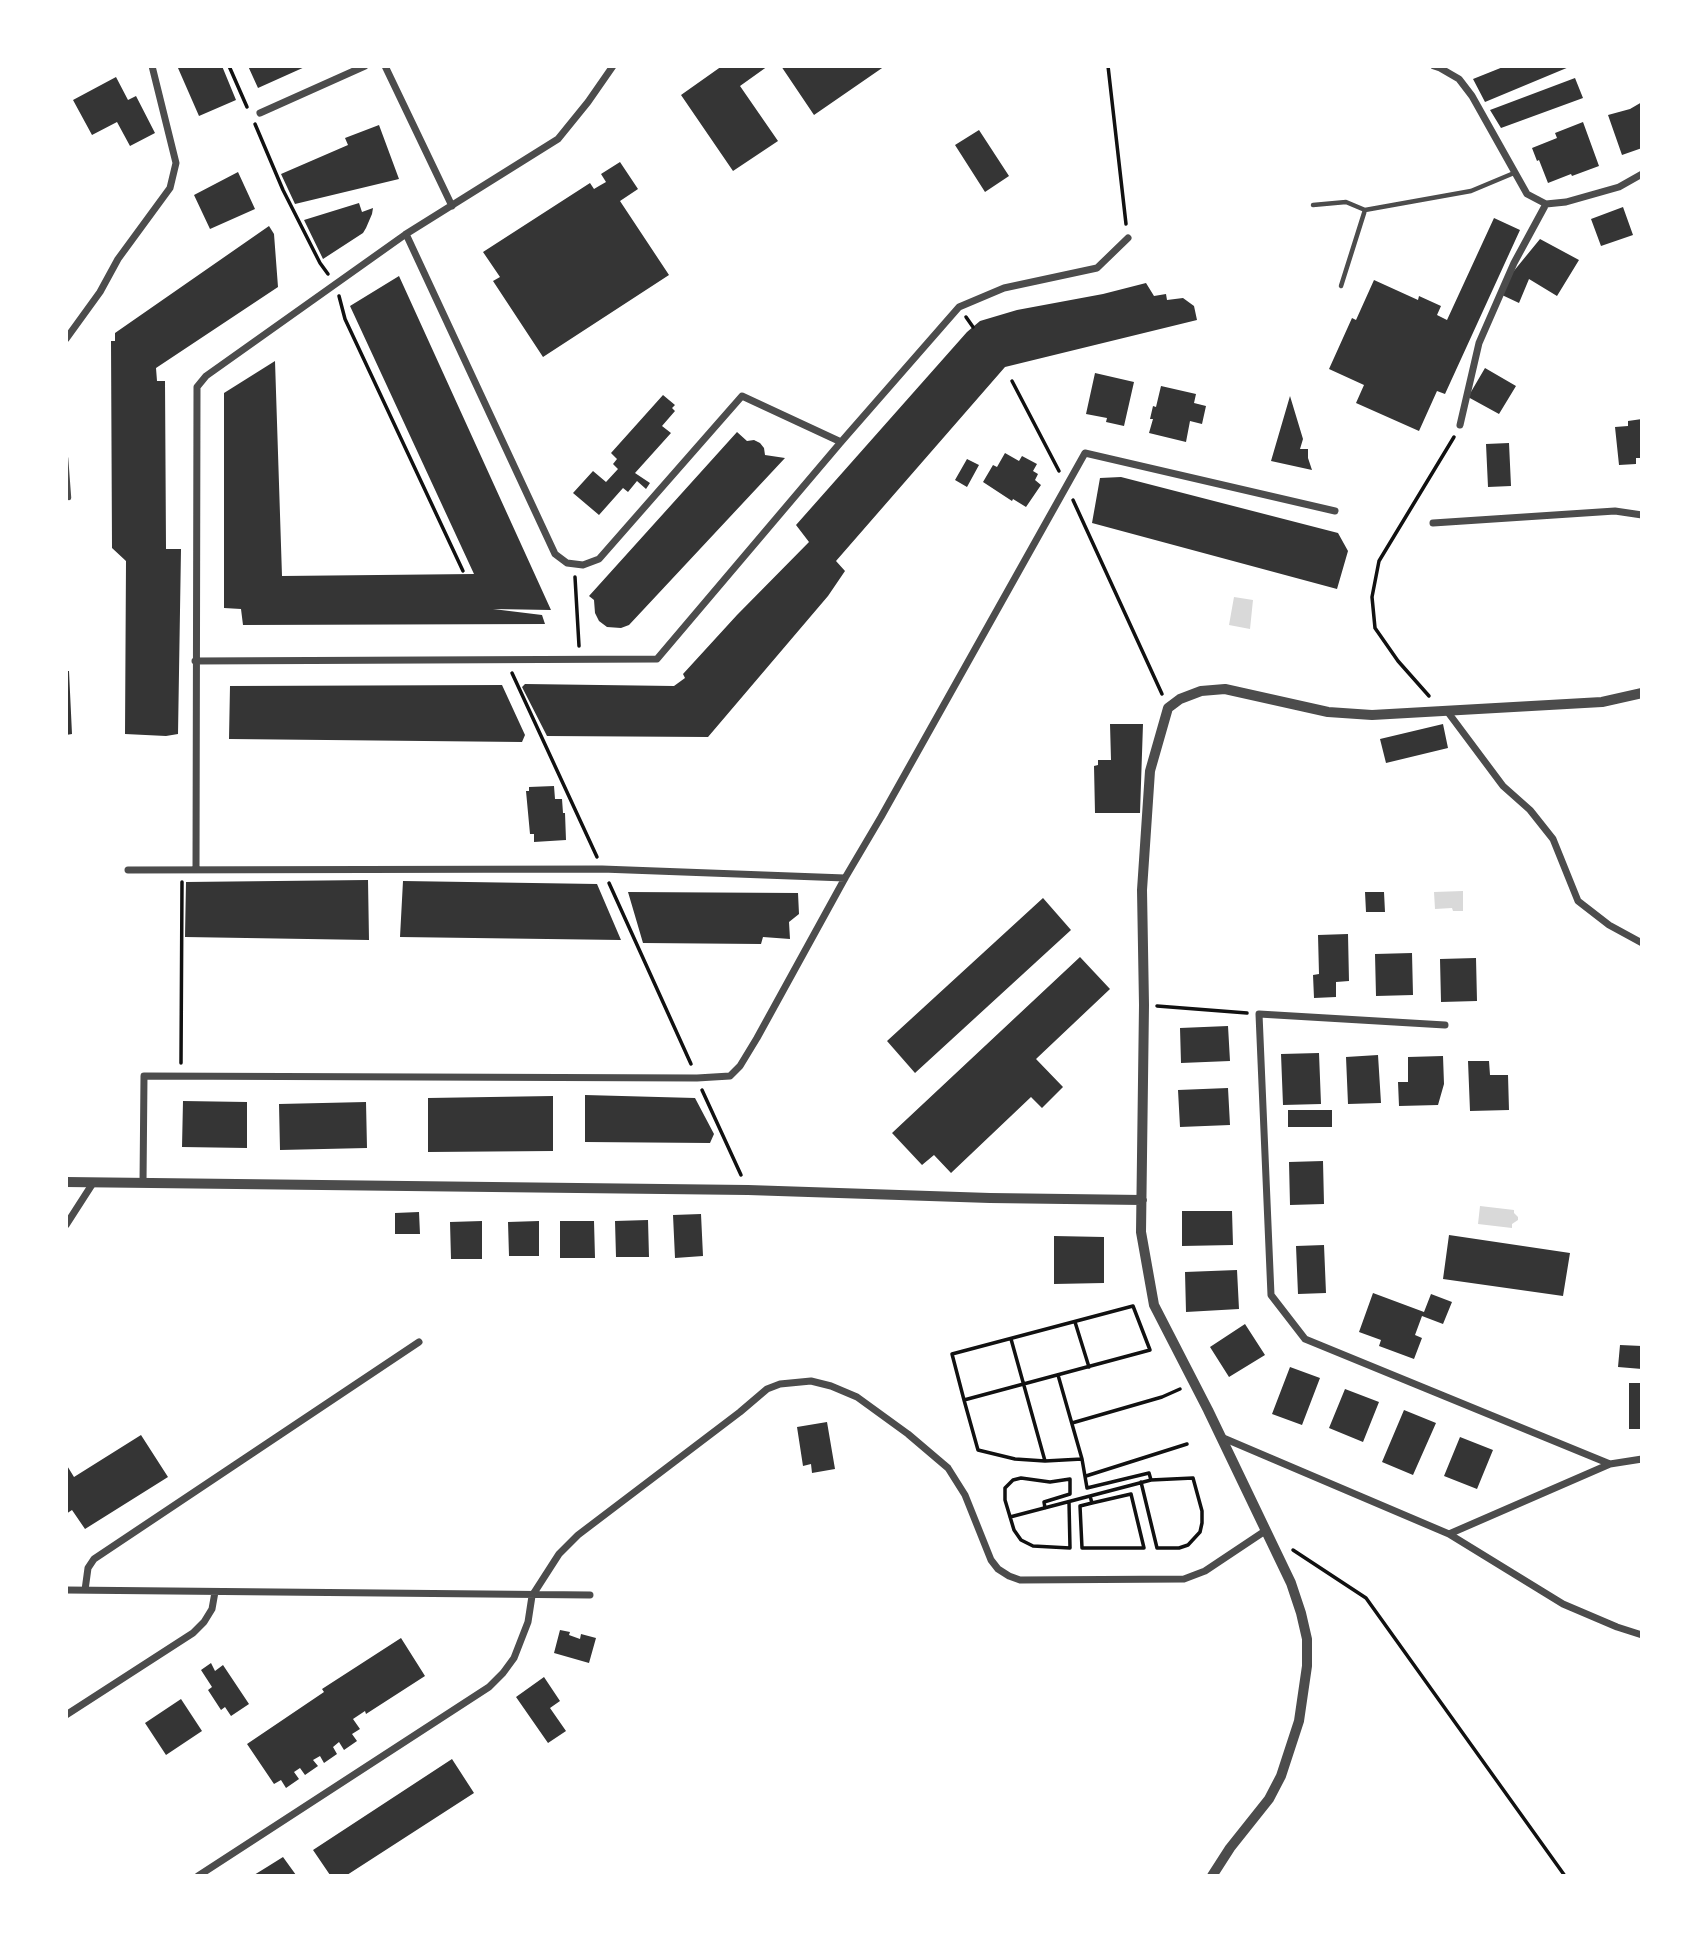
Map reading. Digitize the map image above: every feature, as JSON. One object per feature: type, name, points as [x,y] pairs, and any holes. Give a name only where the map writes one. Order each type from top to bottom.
[{"type":"street","points":[[66,339],[100,292],[118,259],[170,188],[176,163],[152,66]]},
{"type":"street","points":[[260,113],[365,66]]},
{"type":"street","points":[[385,66],[452,206]]},
{"type":"street","points":[[196,869],[197,387],[206,376],[406,234],[558,139],[589,102],[613,66]]},
{"type":"street","points":[[1434,66],[1458,79],[1472,96],[1527,194],[1546,204],[1566,202],[1619,187],[1642,174]]},
{"type":"street","points":[[1460,425],[1479,343],[1514,263],[1546,204]]},
{"type":"street","points":[[406,234],[555,554],[567,563],[589,564],[598,559],[742,396],[841,442]]},
{"type":"street","points":[[195,661],[657,659],[959,307],[1003,288],[1097,268],[1128,238]]},
{"type":"street","points":[[143,1183],[144,1076],[730,1076],[740,1066],[797,966],[1085,453],[1335,511]]},
{"type":"street","points":[[1433,523],[1615,510],[1642,515]]},
{"type":"street","points":[[1212,1875],[1269,1799],[1281,1776],[1299,1721],[1307,1666],[1307,1639],[1291,1583],[1154,1305],[1141,1231],[1144,1005],[1142,890],[1150,771],[1168,708],[1180,699],[1201,691],[1225,689],[1328,712],[1372,715],[1602,702],[1642,693]]},
{"type":"street","points":[[1447,711],[1503,786],[1530,810],[1553,839],[1578,901],[1609,925],[1642,943]]},
{"type":"street","points":[[128,870],[602,869],[845,878]]},
{"type":"street","points":[[1444,1026],[1259,1014],[1271,1295],[1305,1339],[1610,1464]]},
{"type":"street","points":[[66,1182],[748,1190],[1142,1200]]},
{"type":"street","points":[[66,1225],[93,1183]]},
{"type":"street","points":[[85,1591],[85,1578],[94,1559],[419,1342]]},
{"type":"street","points":[[198,1875],[489,1687],[503,1673],[518,1650],[528,1622],[532,1596],[559,1554],[578,1535],[718,1430],[767,1389],[780,1384],[811,1381],[857,1397],[934,1455],[948,1468],[965,1495],[991,1560],[998,1569],[1020,1580],[1184,1579],[1205,1572],[1265,1531]]},
{"type":"street","points":[[1221,1437],[1450,1534],[1563,1604],[1606,1623],[1642,1634]]},
{"type":"street","points":[[1450,1534],[1610,1464],[1642,1459]]},
{"type":"street","points":[[66,1590],[590,1595]]},
{"type":"street","points":[[66,1715],[193,1633],[212,1609],[215,1592]]},
{"type":"lane","points":[[1313,205],[1346,202],[1365,211],[1471,191],[1514,173]]},
{"type":"lane","points":[[1341,286],[1365,211]]},
{"type":"lane","points":[[66,458],[69,498]]},
{"type":"path","points":[[229,66],[283,190],[320,263],[336,283],[345,319],[463,571]]},
{"type":"path","points":[[1108,66],[1128,238]]},
{"type":"path","points":[[1012,381],[1066,486],[1168,708]]},
{"type":"path","points":[[1447,711],[1424,691],[1398,661],[1375,628],[1372,597],[1379,561],[1460,425]]},
{"type":"path","points":[[574,565],[579,659]]},
{"type":"path","points":[[505,659],[748,1190]]},
{"type":"path","points":[[181,1076],[182,869]]},
{"type":"path","points":[[1144,1005],[1259,1014]]},
{"type":"path","points":[[964,1400],[1150,1350],[1133,1306],[951,1354],[978,1450],[1015,1459],[1082,1459]]},
{"type":"path","points":[[1075,1322],[1089,1367]]},
{"type":"path","points":[[1011,1339],[1045,1461]]},
{"type":"path","points":[[1058,1375],[1082,1459],[1087,1488],[1149,1473],[1151,1480]]},
{"type":"path","points":[[1072,1423],[1181,1389]]},
{"type":"path","points":[[1085,1477],[1187,1444]]},
{"type":"path","points":[[1045,1508],[1044,1502],[1070,1494],[1070,1479],[1050,1482],[1021,1478],[1013,1480],[1004,1488],[1016,1535],[1026,1544],[1043,1548],[1070,1548],[1069,1501]]},
{"type":"path","points":[[1010,1517],[1141,1482],[1193,1478],[1202,1511],[1202,1522],[1200,1532],[1188,1545],[1179,1548],[1157,1548],[1141,1482]]},
{"type":"path","points":[[1131,1494],[1144,1548],[1082,1548],[1080,1506],[1092,1503],[1131,1494]]},
{"type":"path","points":[[1090,1496],[1092,1503]]},
{"type":"path","points":[[1265,1531],[1366,1598],[1565,1875]]},
{"type":"shaded area","points":[[1234,597],[1253,600],[1250,629],[1229,625]]},
{"type":"shaded area","points":[[1463,891],[1463,911],[1453,911],[1452,908],[1435,909],[1434,892]]},
{"type":"shaded area","points":[[1480,1206],[1514,1210],[1518,1220],[1512,1224],[1512,1228],[1478,1224]]},
{"type":"building","points":[[222,66],[236,100],[199,116],[178,68]]},
{"type":"building","points":[[248,66],[307,66],[258,88]]},
{"type":"building","points":[[722,66],[768,66],[740,86],[778,141],[733,171],[681,95]]},
{"type":"building","points":[[781,66],[885,66],[814,115]]},
{"type":"building","points":[[1503,67],[1569,67],[1485,102],[1473,79]]},
{"type":"building","points":[[116,77],[128,100],[136,96],[155,133],[130,146],[117,122],[92,135],[73,100]]},
{"type":"building","points":[[1575,78],[1583,98],[1501,128],[1490,110]]},
{"type":"building","points":[[1642,102],[1642,148],[1622,155],[1608,115],[1630,109]]},
{"type":"building","points":[[1583,122],[1599,166],[1548,183],[1532,148],[1557,138],[1555,133]]},
{"type":"building","points":[[379,125],[399,179],[295,204],[281,174],[348,145],[345,138]]},
{"type":"building","points":[[979,130],[1009,176],[985,192],[955,145]]},
{"type":"building","points":[[620,162],[638,189],[620,201],[669,275],[543,357],[493,281],[500,277],[483,252],[590,183],[594,189],[606,182],[601,174]]},
{"type":"building","points":[[238,172],[255,209],[210,229],[194,195]]},
{"type":"building","points":[[359,203],[362,212],[373,208],[363,233],[323,259],[304,220]]},
{"type":"building","points":[[1623,207],[1633,235],[1601,246],[1591,219]]},
{"type":"building","points":[[1494,218],[1520,230],[1445,394],[1437,391],[1419,431],[1356,403],[1364,385],[1329,369],[1352,318],[1356,320],[1374,280],[1418,300],[1419,296],[1441,306],[1437,315],[1447,320]]},
{"type":"building","points":[[269,226],[274,234],[278,287],[156,368],[157,381],[165,381],[166,549],[181,549],[178,734],[125,734],[126,561],[112,548],[111,341],[115,341],[115,333]]},
{"type":"building","points":[[1540,239],[1579,260],[1557,296],[1529,279],[1519,303],[1502,295],[1513,272]]},
{"type":"building","points":[[399,276],[551,610],[493,609],[542,615],[545,624],[243,625],[241,609],[224,608],[224,393],[275,361],[282,576],[474,574],[350,306]]},
{"type":"building","points":[[1146,283],[1154,296],[1166,294],[1167,300],[1183,298],[1194,306],[1197,320],[1005,367],[836,561],[845,571],[828,596],[708,737],[547,736],[522,687],[525,684],[674,686],[685,678],[683,674],[809,542],[796,525],[967,332],[980,321],[1017,310]]},
{"type":"building","points":[[1485,368],[1516,386],[1499,414],[1468,397]]},
{"type":"building","points":[[1095,373],[1134,382],[1124,426],[1106,422],[1107,418],[1086,414]]},
{"type":"building","points":[[1161,386],[1196,394],[1194,403],[1206,406],[1202,424],[1190,421],[1186,442],[1149,433],[1153,406],[1156,407]]},
{"type":"building","points":[[663,395],[675,405],[672,408],[675,411],[662,426],[671,433],[635,473],[650,483],[646,489],[637,481],[628,492],[623,488],[599,515],[573,493],[593,471],[606,482],[618,469],[613,464],[617,459],[611,453]]},
{"type":"building","points":[[1290,396],[1303,439],[1300,449],[1308,449],[1312,470],[1271,461]]},
{"type":"building","points":[[1642,419],[1642,458],[1636,458],[1636,464],[1619,465],[1615,427],[1628,426],[1628,421]]},
{"type":"building","points":[[737,432],[747,441],[760,443],[765,455],[785,458],[629,625],[621,628],[607,627],[599,621],[594,600],[589,596]]},
{"type":"building","points":[[1509,443],[1511,486],[1488,487],[1486,444]]},
{"type":"building","points":[[1005,453],[1019,461],[1022,456],[1037,464],[1033,471],[1038,474],[1035,480],[1041,485],[1026,507],[983,482],[993,465],[997,467]]},
{"type":"building","points":[[967,459],[979,465],[967,487],[955,480]]},
{"type":"building","points":[[1121,477],[1338,533],[1348,551],[1337,589],[1092,523],[1100,478]]},
{"type":"building","points":[[66,671],[69,671],[72,734],[66,735]]},
{"type":"building","points":[[502,685],[525,735],[522,742],[229,739],[230,686]]},
{"type":"building","points":[[1110,724],[1143,724],[1140,813],[1095,813],[1094,766],[1098,765],[1098,760],[1111,760]]},
{"type":"building","points":[[1443,724],[1448,748],[1386,763],[1380,739]]},
{"type":"building","points":[[554,786],[555,799],[562,799],[566,840],[534,842],[534,834],[530,834],[526,791],[529,791],[529,787]]},
{"type":"building","points":[[368,880],[369,940],[185,937],[186,882]]},
{"type":"building","points":[[403,881],[597,884],[621,940],[400,937]]},
{"type":"building","points":[[628,892],[798,893],[799,914],[789,922],[790,939],[763,937],[761,944],[643,943]]},
{"type":"building","points":[[1365,892],[1384,892],[1385,912],[1366,912]]},
{"type":"building","points":[[1043,898],[1071,930],[915,1073],[887,1041]]},
{"type":"building","points":[[1348,934],[1349,981],[1336,982],[1336,997],[1314,998],[1313,975],[1319,974],[1318,935]]},
{"type":"building","points":[[1412,953],[1413,995],[1376,996],[1375,954]]},
{"type":"building","points":[[1080,957],[1110,989],[1036,1059],[1063,1087],[1042,1108],[1031,1097],[951,1173],[934,1155],[922,1165],[892,1133]]},
{"type":"building","points":[[1476,958],[1477,1001],[1441,1002],[1440,959]]},
{"type":"building","points":[[1228,1026],[1230,1061],[1181,1063],[1180,1028]]},
{"type":"building","points":[[1319,1053],[1321,1104],[1283,1105],[1281,1054]]},
{"type":"building","points":[[1378,1055],[1381,1103],[1348,1104],[1346,1057]]},
{"type":"building","points":[[1443,1056],[1444,1084],[1438,1105],[1399,1106],[1398,1082],[1408,1082],[1408,1057]]},
{"type":"building","points":[[1468,1061],[1489,1061],[1490,1075],[1508,1075],[1509,1110],[1470,1111]]},
{"type":"building","points":[[1228,1088],[1230,1125],[1180,1127],[1178,1090]]},
{"type":"building","points":[[585,1095],[695,1098],[714,1134],[710,1143],[585,1142]]},
{"type":"building","points":[[553,1096],[553,1151],[428,1152],[428,1098]]},
{"type":"building","points":[[183,1101],[247,1102],[247,1148],[182,1147]]},
{"type":"building","points":[[366,1102],[367,1148],[280,1150],[279,1104]]},
{"type":"building","points":[[1288,1110],[1332,1110],[1332,1127],[1288,1127]]},
{"type":"building","points":[[1323,1161],[1324,1204],[1290,1205],[1289,1162]]},
{"type":"building","points":[[1182,1211],[1232,1211],[1233,1245],[1182,1246]]},
{"type":"building","points":[[419,1212],[420,1234],[395,1234],[395,1213]]},
{"type":"building","points":[[701,1214],[703,1256],[675,1258],[673,1215]]},
{"type":"building","points":[[648,1220],[649,1257],[616,1257],[615,1221]]},
{"type":"building","points":[[482,1221],[482,1259],[451,1259],[450,1222]]},
{"type":"building","points":[[539,1221],[539,1256],[509,1256],[508,1222]]},
{"type":"building","points":[[560,1221],[594,1221],[595,1258],[560,1258]]},
{"type":"building","points":[[1449,1235],[1570,1253],[1563,1296],[1443,1279]]},
{"type":"building","points":[[1054,1236],[1104,1237],[1104,1283],[1054,1284]]},
{"type":"building","points":[[1324,1245],[1326,1293],[1298,1294],[1296,1246]]},
{"type":"building","points":[[1237,1270],[1239,1309],[1186,1312],[1185,1272]]},
{"type":"building","points":[[1373,1293],[1424,1312],[1431,1294],[1452,1302],[1443,1324],[1422,1316],[1415,1335],[1422,1338],[1414,1359],[1379,1346],[1381,1340],[1359,1332]]},
{"type":"building","points":[[1245,1324],[1265,1355],[1229,1377],[1210,1347]]},
{"type":"building","points":[[1620,1345],[1642,1346],[1642,1369],[1618,1367]]},
{"type":"building","points":[[1290,1367],[1320,1378],[1302,1425],[1272,1414]]},
{"type":"building","points":[[1629,1383],[1642,1383],[1642,1429],[1629,1429]]},
{"type":"building","points":[[1345,1389],[1379,1402],[1363,1442],[1329,1428]]},
{"type":"building","points":[[1404,1410],[1436,1423],[1413,1475],[1382,1462]]},
{"type":"building","points":[[827,1422],[835,1469],[812,1473],[811,1464],[803,1466],[797,1427]]},
{"type":"building","points":[[141,1435],[168,1477],[85,1529],[72,1510],[66,1514],[66,1464],[74,1477]]},
{"type":"building","points":[[1460,1437],[1493,1450],[1477,1489],[1444,1476]]},
{"type":"building","points":[[560,1630],[570,1632],[569,1635],[580,1639],[581,1634],[596,1638],[589,1663],[554,1653]]},
{"type":"building","points":[[401,1638],[425,1676],[366,1714],[365,1711],[353,1719],[360,1729],[352,1734],[357,1741],[344,1750],[339,1742],[333,1747],[337,1754],[324,1763],[320,1756],[313,1760],[318,1766],[305,1775],[300,1768],[294,1772],[299,1779],[286,1788],[281,1780],[274,1784],[247,1744],[324,1692],[322,1689]]},
{"type":"building","points":[[211,1663],[215,1671],[223,1665],[249,1704],[231,1716],[225,1707],[221,1710],[208,1690],[212,1687],[201,1670]]},
{"type":"building","points":[[544,1677],[560,1701],[550,1708],[566,1731],[548,1743],[516,1697]]},
{"type":"building","points":[[181,1699],[202,1731],[166,1755],[145,1723]]},
{"type":"building","points":[[452,1759],[474,1793],[347,1875],[330,1875],[313,1850]]},
{"type":"building","points":[[283,1857],[296,1875],[254,1875],[267,1867]]}]
